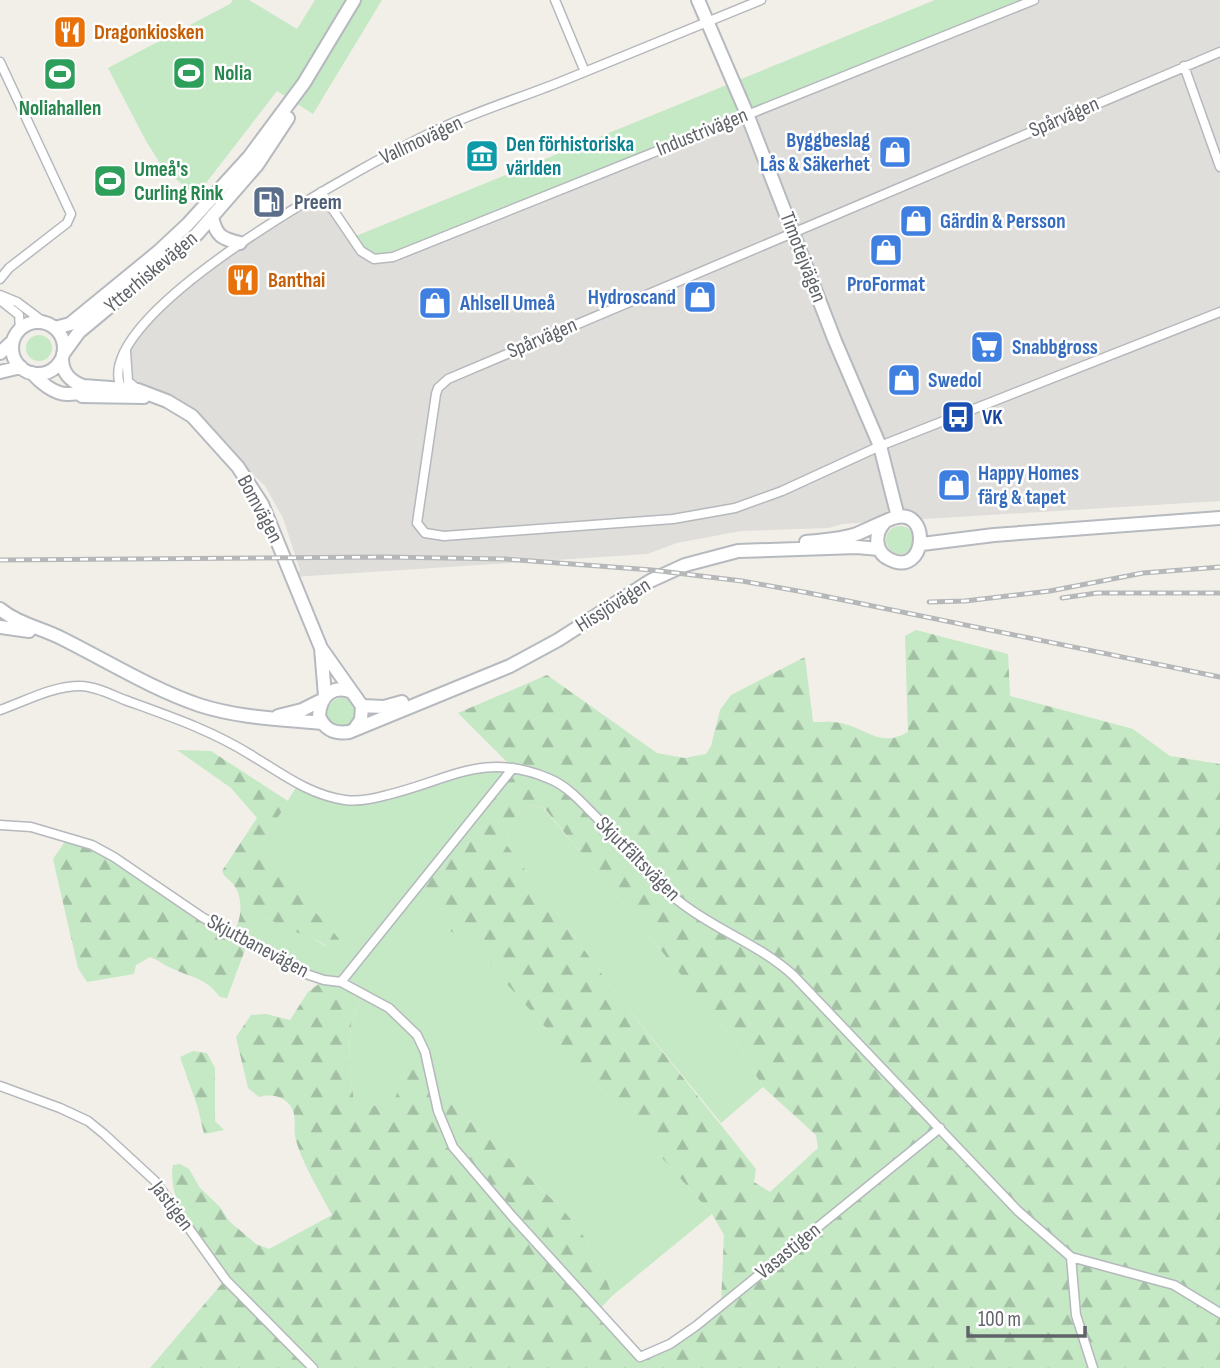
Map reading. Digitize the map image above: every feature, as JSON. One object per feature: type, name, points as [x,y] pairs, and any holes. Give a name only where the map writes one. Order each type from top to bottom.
[{"type":"main road","name":"Ytterhiskevägen","points":[[50,325],[70,324],[159,252],[188,224],[248,157],[304,83],[354,0]]},
{"type":"main road","name":"Timotejvägen","points":[[698,0],[747,114],[835,341],[880,446],[898,517]]},
{"type":"main road","name":"Ytterhiskevägen","points":[[62,356],[79,332],[197,233],[257,165],[290,115],[304,83]]},
{"type":"main road","points":[[212,216],[218,235],[223,240],[240,243]]},
{"type":"main road","points":[[0,353],[13,341],[20,329],[33,323],[50,325],[64,343],[62,356],[48,372],[0,372]]},
{"type":"main road","points":[[13,341],[13,354],[27,370]]},
{"type":"main road","name":"Bomvägen","points":[[62,356],[64,371],[76,383],[106,387],[122,383],[138,393],[180,408],[203,427],[252,486],[272,526],[321,648],[352,692]]},
{"type":"main road","name":"Bomvägen","points":[[27,370],[46,386],[67,394],[87,397],[138,393]]},
{"type":"main road","name":"Bomvägen","points":[[67,394],[116,392],[122,383]]},
{"type":"main road","points":[[898,517],[911,520],[917,526],[922,544],[915,555],[903,561],[888,559],[879,549],[878,533],[884,523],[898,517]]},
{"type":"main road","points":[[922,544],[994,535],[1220,518]]},
{"type":"main road","name":"Hissjövägen","points":[[768,549],[837,539],[884,523]]},
{"type":"main road","name":"Hissjövägen","points":[[356,727],[536,654],[622,597],[685,565],[738,551],[858,547],[879,549]]},
{"type":"main road","points":[[0,609],[12,619],[54,634],[200,705],[233,714],[322,723]]},
{"type":"main road","points":[[0,627],[54,634]]},
{"type":"main road","name":"Bomvägen","points":[[321,648],[324,698]]},
{"type":"main road","name":"Hissjövägen","points":[[362,706],[384,707],[466,684]]},
{"type":"main road","points":[[267,719],[302,710],[337,690],[352,692],[362,706],[361,720],[356,727],[339,734],[332,732],[322,723],[319,716],[324,698]]},
{"type":"street","points":[[555,0],[585,72]]},
{"type":"street","name":"Vallmovägen","points":[[122,383],[126,351],[135,333],[148,318],[188,282],[240,243],[320,192],[441,128],[761,0]]},
{"type":"street","name":"Industrivägen","points":[[320,192],[361,251],[369,257],[382,260],[1034,0]]},
{"type":"street","name":"Spårvägen","points":[[880,446],[782,491],[735,508],[701,515],[437,537],[425,533],[417,523],[434,409],[439,388],[443,383],[471,368],[1220,52]]},
{"type":"street","points":[[0,62],[71,214],[67,223],[9,268],[0,279]]},
{"type":"street","points":[[1184,66],[1220,167]]},
{"type":"street","points":[[0,298],[17,302],[50,325]]},
{"type":"street","points":[[0,298],[19,315],[20,329]]},
{"type":"street","points":[[880,446],[1220,312]]},
{"type":"street","name":"Skjutfältsvägen","points":[[0,710],[61,687],[83,686],[196,725],[221,737],[292,781],[318,793],[346,800],[367,800],[399,792],[453,772],[475,768],[513,768],[554,780],[573,794],[669,893],[694,912],[779,962],[808,989],[1018,1211],[1071,1257]]},
{"type":"street","points":[[341,982],[513,768]]},
{"type":"street","name":"Skjutbanevägen","points":[[0,825],[31,827],[92,845],[202,917],[300,972],[341,982],[388,1008],[417,1035],[428,1064],[438,1111],[453,1147],[640,1357]]},
{"type":"street","name":"Jastigen","points":[[0,1086],[60,1108],[88,1121],[104,1134],[155,1181],[226,1280],[313,1368]]},
{"type":"street","name":"Vasastigen","points":[[640,1357],[670,1344],[696,1326],[940,1128]]},
{"type":"street","points":[[1093,1368],[1076,1315],[1071,1257],[1174,1285],[1220,1313]]},
{"type":"street","points":[[640,1357],[642,1368]]},
{"type":"shaded area","points":[[1025,0],[1220,0],[1220,501],[842,524],[829,528],[741,531],[677,543],[647,554],[293,577],[300,570],[283,518],[265,486],[219,441],[128,381],[129,343],[188,282],[321,192],[351,238]]},
{"type":"green space","points":[[233,0],[249,0],[297,29],[315,0],[382,0],[313,114],[277,91],[196,196],[163,168],[108,68]]},
{"type":"green space","points":[[935,0],[1034,0],[393,257],[374,259],[351,238]]},
{"type":"green space","points":[[39,335],[48,339],[52,348],[48,357],[39,361],[30,357],[26,348],[30,339]]},
{"type":"green space","points":[[900,526],[910,530],[914,540],[910,550],[900,554],[890,550],[886,540],[890,530]]},
{"type":"green space","points":[[916,630],[1008,654],[1010,696],[1133,729],[1170,756],[1220,764],[1220,1368],[150,1368],[225,1280],[197,1241],[181,1211],[172,1180],[173,1165],[180,1164],[189,1169],[200,1188],[220,1207],[229,1221],[256,1244],[269,1249],[332,1215],[299,1149],[292,1108],[279,1097],[259,1097],[248,1088],[236,1037],[251,1015],[266,1014],[290,1020],[308,992],[324,980],[341,982],[361,997],[355,1010],[350,1036],[354,1102],[392,1109],[407,1061],[413,1056],[428,1064],[434,1091],[461,1112],[562,1209],[580,1230],[605,1275],[612,1296],[598,1311],[640,1357],[670,1344],[721,1305],[724,1235],[712,1214],[474,947],[446,928],[416,889],[513,768],[458,713],[547,675],[657,753],[684,758],[706,754],[711,746],[720,710],[731,695],[805,657],[813,722],[841,723],[874,736],[890,738],[908,732],[905,636]],"holes":[[[529,805],[544,808],[736,1042],[763,1087],[816,1135],[818,1148],[770,1192],[754,1182],[756,1169],[621,1000],[506,844],[512,821],[519,813]]]},
{"type":"green space","points":[[342,698],[348,699],[356,707],[356,719],[348,727],[342,728],[336,727],[328,719],[327,713],[328,707],[336,699]]},
{"type":"green space","points":[[177,750],[211,751],[288,801],[259,848],[259,853],[339,939],[337,949],[264,917],[255,923],[227,998],[220,997],[203,982],[150,957],[136,965],[134,974],[87,982],[78,968],[53,859],[68,837],[92,845],[233,933],[236,928],[240,915],[239,895],[222,871],[257,818],[231,788]]},
{"type":"green space","points":[[513,768],[446,928],[474,947],[712,1214],[612,1296],[605,1275],[580,1230],[562,1209],[461,1112],[433,1091],[407,1061],[392,1110],[354,1102],[350,1036],[355,1010],[361,997],[300,972],[248,939],[255,923],[264,917],[325,946],[339,939],[259,853],[259,848],[298,784],[318,793],[367,800],[453,772]]},
{"type":"green space","points":[[529,805],[543,808],[736,1042],[763,1087],[721,1123],[621,1000],[506,844],[512,821]]},
{"type":"green space","points":[[193,1051],[207,1053],[215,1068],[215,1121],[224,1130],[204,1134],[180,1057]]},
{"type":"railway","points":[[0,560],[384,557],[506,559],[652,570],[742,581],[809,593],[1220,677]]},
{"type":"railway","points":[[929,602],[965,601],[1050,591],[1143,573],[1220,567]]},
{"type":"railway","points":[[1062,598],[1097,593],[1220,593]]},
{"type":"place","name":"Dragonkiosken","points":[[70,32]]},
{"type":"place","name":"Nolia","points":[[189,73]]},
{"type":"place","name":"Noliahallen","points":[[60,74]]},
{"type":"place","name":"Byggbeslag Lås & Säkerhet","points":[[895,152]]},
{"type":"place","name":"Den förhistoriska världen","points":[[482,156]]},
{"type":"place","name":"Umeå's Curling Rink","points":[[110,181]]},
{"type":"place","name":"Preem","points":[[269,202]]},
{"type":"place","name":"Gärdin & Persson","points":[[916,221]]},
{"type":"place","name":"ProFormat","points":[[886,250]]},
{"type":"place","name":"Banthai","points":[[243,280]]},
{"type":"place","name":"Hydroscand","points":[[700,297]]},
{"type":"place","name":"Ahlsell Umeå","points":[[435,303]]},
{"type":"place","name":"Snabbgross","points":[[987,347]]},
{"type":"place","name":"Swedol","points":[[904,380]]},
{"type":"place","name":"VK","points":[[958,417]]},
{"type":"place","name":"Happy Homes färg & tapet","points":[[954,485]]}]
